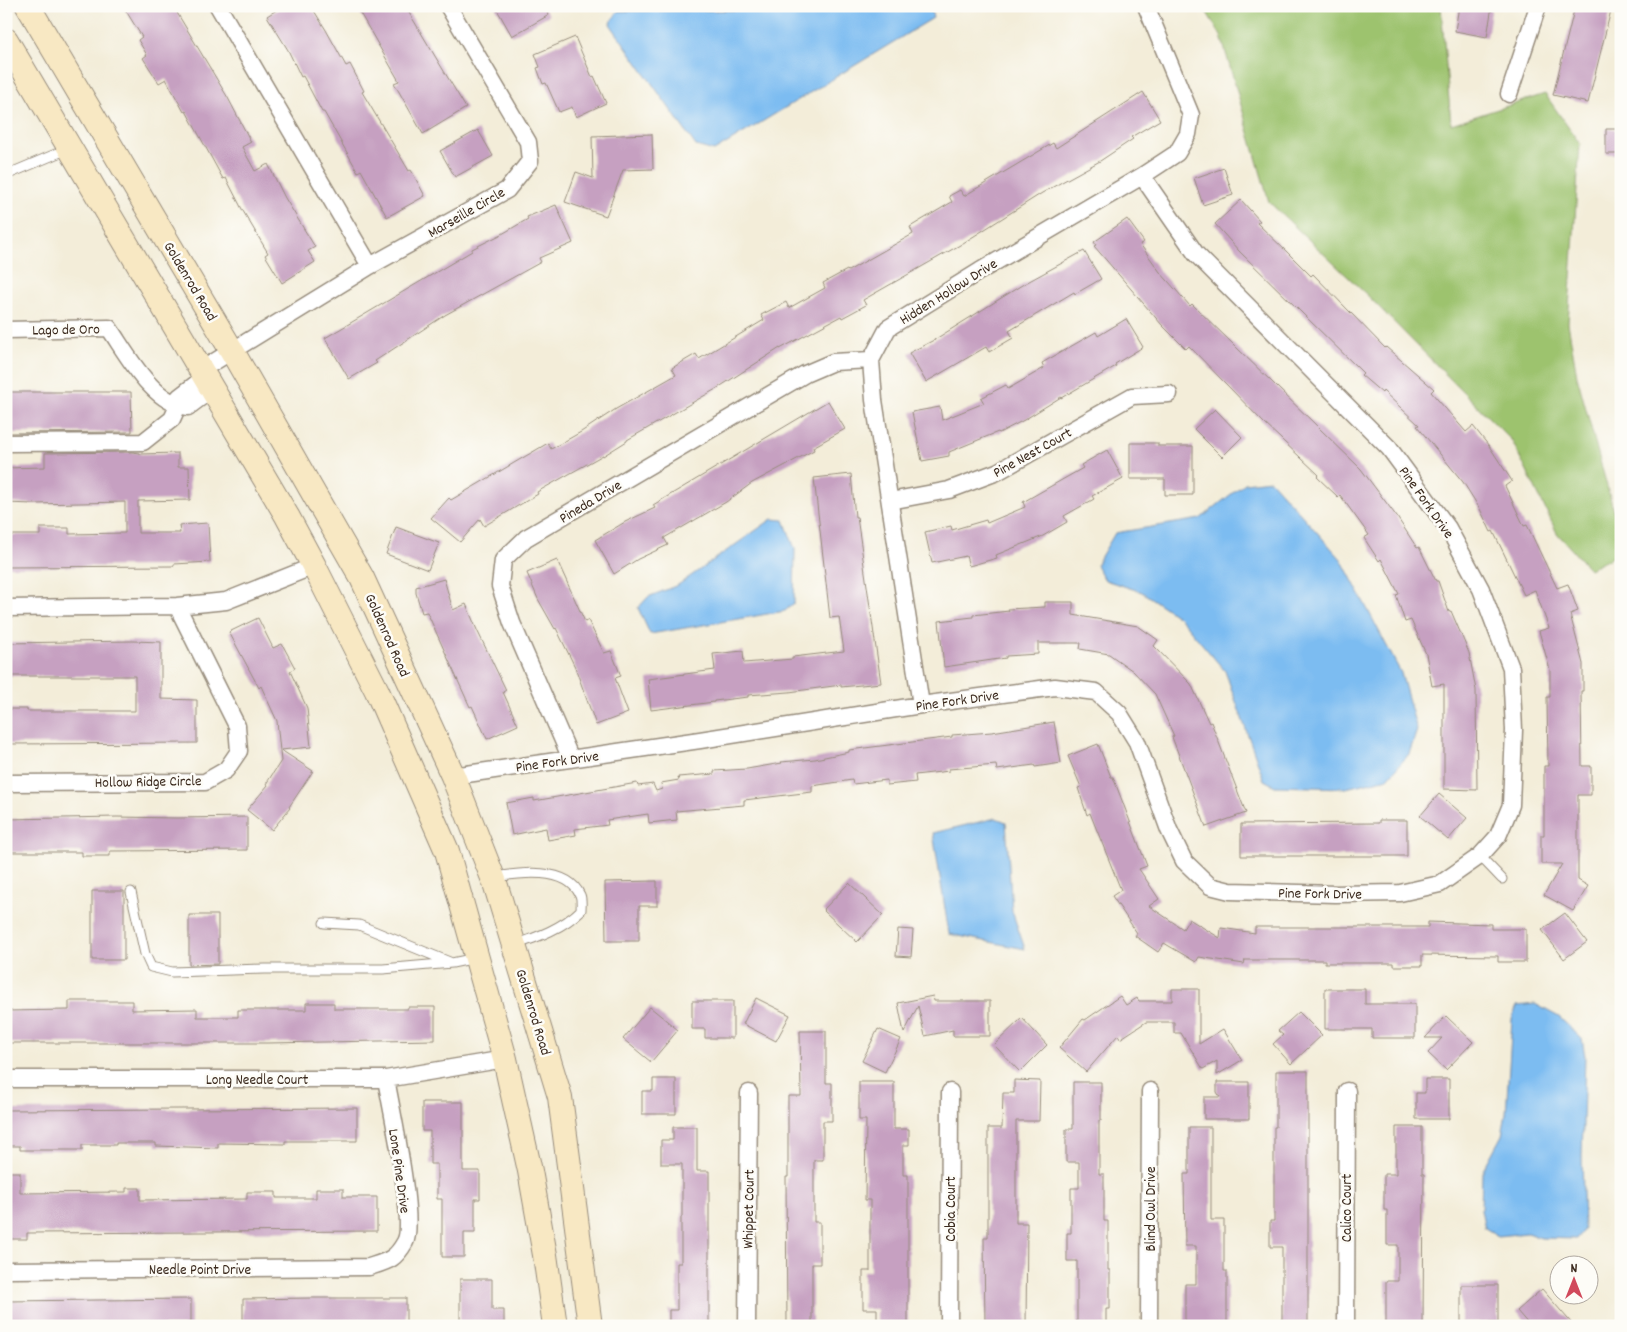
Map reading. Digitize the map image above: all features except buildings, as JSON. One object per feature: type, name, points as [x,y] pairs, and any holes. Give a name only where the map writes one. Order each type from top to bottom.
[{"type":"main road","name":"Goldenrod Road","points":[[28,6],[232,351],[362,578],[453,776],[493,877],[560,1097],[590,1326]]},
{"type":"main road","points":[[6,40],[287,516],[377,691],[447,851],[505,1059],[530,1171],[555,1326]]},
{"type":"street","points":[[218,6],[370,266]]},
{"type":"street","name":"Marseille Circle","points":[[206,379],[232,351],[370,266],[507,190],[530,161],[528,142],[448,6]]},
{"type":"street","name":"Hidden Hollow Drive","points":[[871,360],[888,328],[980,270],[1142,176],[1176,153],[1188,134],[1191,115],[1146,6]]},
{"type":"street","points":[[1509,94],[1538,6]]},
{"type":"street","name":"Pine Fork Drive","points":[[453,776],[921,705],[1055,687],[1096,692],[1120,713],[1137,742],[1169,830],[1184,861],[1210,886],[1230,891],[1335,894],[1400,893],[1440,884],[1480,856],[1498,836],[1511,805],[1514,730],[1511,668],[1481,589],[1448,528],[1389,448],[1196,254],[1142,176]]},
{"type":"street","name":"Lago de Oro","points":[[6,330],[108,328],[150,387],[178,406]]},
{"type":"street","points":[[871,360],[874,400],[921,705]]},
{"type":"street","name":"Pineda Drive","points":[[571,759],[512,623],[500,586],[503,560],[526,538],[805,374],[833,362],[871,360]]},
{"type":"street","points":[[6,442],[143,442],[172,420],[178,406],[179,396],[206,379]]},
{"type":"street","name":"Pine Nest Court","points":[[890,501],[949,490],[997,472],[1132,396],[1169,394]]},
{"type":"street","points":[[6,608],[177,606],[226,601],[314,566]]},
{"type":"street","name":"Hollow Ridge Circle","points":[[6,783],[205,782],[226,770],[239,751],[237,726],[177,606]]},
{"type":"street","name":"Long Needle Court","points":[[6,1079],[386,1079],[505,1059]]},
{"type":"street","name":"Lone Pine Drive","points":[[386,1079],[408,1206],[406,1240],[392,1259]]},
{"type":"street","name":"Blind Owl Drive","points":[[1149,1326],[1150,1091]]},
{"type":"street","name":"Calico Court","points":[[1346,1091],[1346,1326]]},
{"type":"street","name":"Whippet Court","points":[[746,1326],[749,1092]]},
{"type":"street","name":"Cobia Court","points":[[950,1092],[950,1326]]},
{"type":"street","name":"Needle Point Drive","points":[[6,1270],[369,1268],[392,1259]]},
{"type":"lane","points":[[6,175],[70,148]]},
{"type":"lane","points":[[1480,856],[1502,879]]},
{"type":"lane","points":[[493,877],[530,873],[560,877],[572,884],[581,896],[581,910],[572,920],[536,938],[514,945]]},
{"type":"lane","points":[[131,892],[145,954],[151,967],[172,972],[265,969],[383,969],[452,964],[476,958]]},
{"type":"lane","points":[[324,924],[359,925],[452,964]]},
{"type":"green space","points":[[1203,6],[1441,6],[1451,124],[1545,94],[1580,144],[1568,323],[1577,376],[1617,523],[1615,556],[1589,569],[1557,533],[1512,441],[1367,295],[1269,202],[1221,36]]},
{"type":"water","points":[[931,9],[933,18],[714,151],[696,146],[610,24],[618,11]]},
{"type":"water","points":[[1270,480],[1341,559],[1401,673],[1417,730],[1409,754],[1388,778],[1346,788],[1275,786],[1264,780],[1225,671],[1180,618],[1142,592],[1105,580],[1096,565],[1115,533],[1200,519],[1245,483]]},
{"type":"water","points":[[772,519],[784,520],[795,549],[794,603],[785,611],[650,634],[638,608],[648,597],[678,585]]},
{"type":"water","points":[[996,818],[1006,822],[1012,911],[1025,949],[949,934],[933,833]]},
{"type":"water","points":[[1535,1004],[1559,1017],[1582,1039],[1585,1056],[1582,1156],[1584,1229],[1576,1239],[1541,1238],[1527,1233],[1498,1236],[1485,1228],[1481,1210],[1482,1172],[1502,1135],[1506,1114],[1512,1019],[1517,1006]]}]
